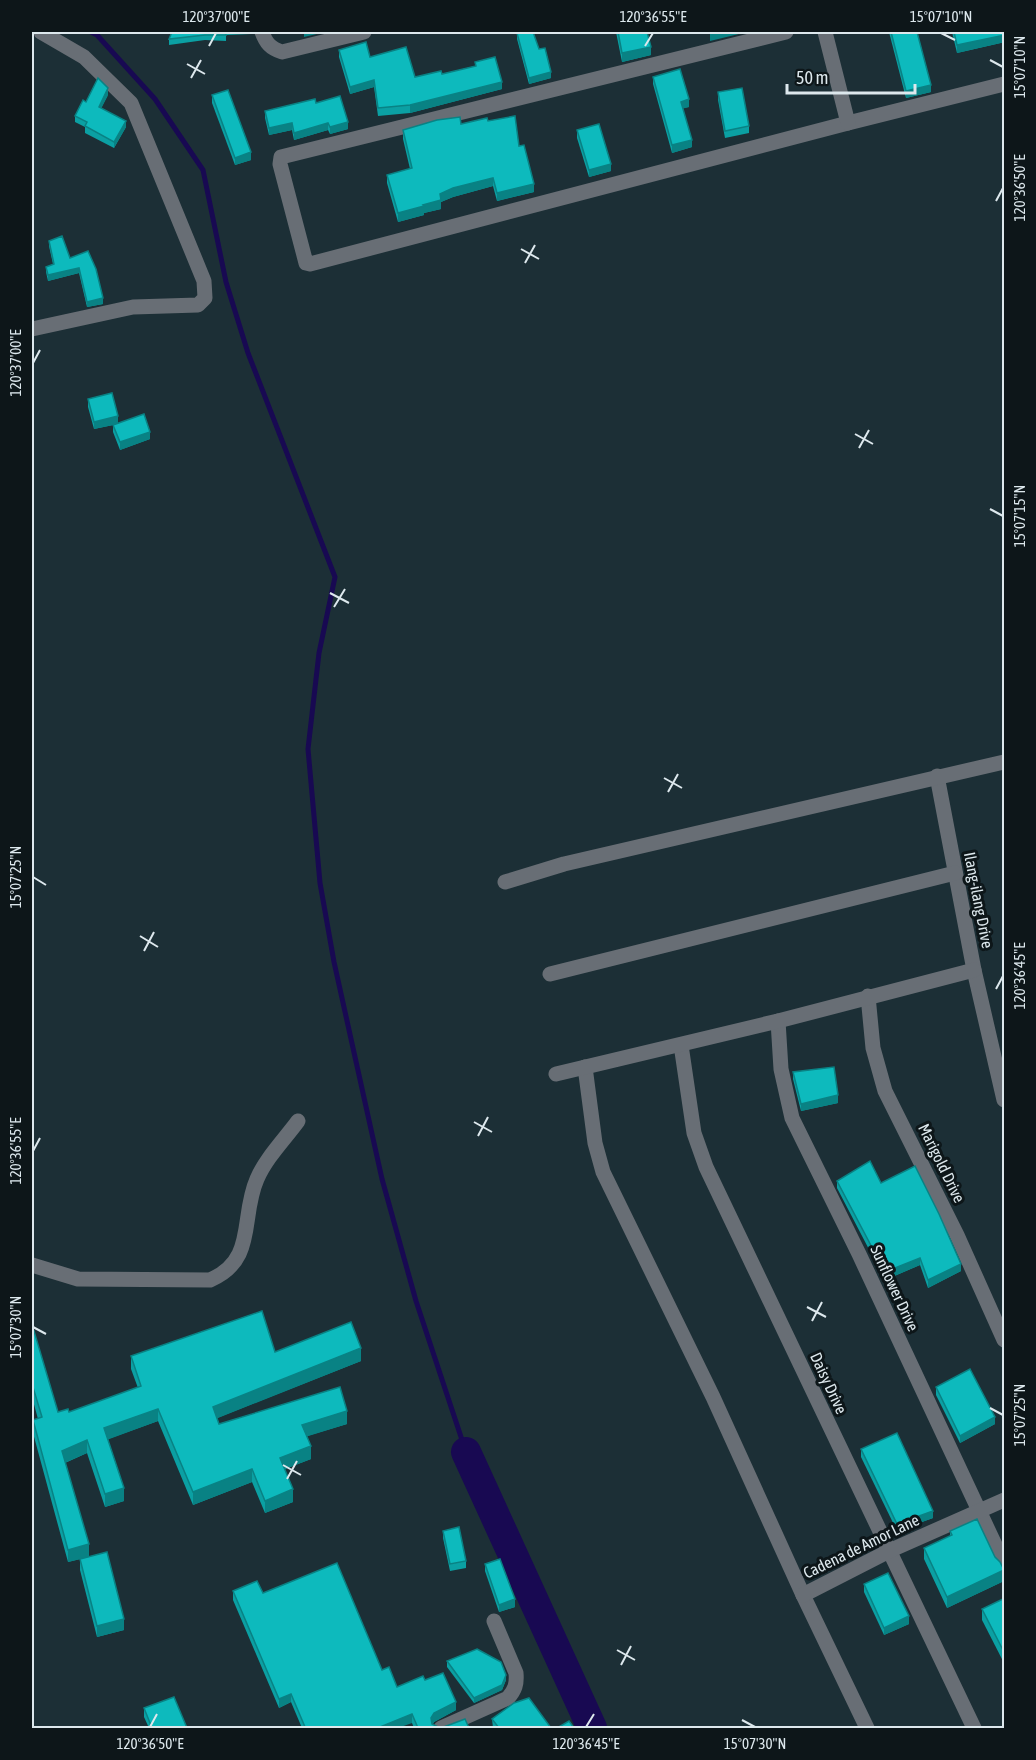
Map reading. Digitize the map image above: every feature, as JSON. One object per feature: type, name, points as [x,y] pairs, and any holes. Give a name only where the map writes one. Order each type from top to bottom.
[{"type":"street","points":[[32,329],[133,307],[198,305],[205,298],[204,281],[131,103],[84,57],[41,32]]},
{"type":"street","points":[[262,32],[265,41],[273,49],[282,52],[364,32]]},
{"type":"street","points":[[786,32],[281,157],[280,164],[306,263],[310,264],[1005,84]]},
{"type":"street","points":[[825,32],[848,123]]},
{"type":"street","points":[[505,882],[564,864],[1005,762]]},
{"type":"street","name":"Ilang-ilang Drive","points":[[938,776],[974,970],[1005,1100]]},
{"type":"street","points":[[550,974],[955,873]]},
{"type":"street","points":[[556,1074],[778,1021],[974,970]]},
{"type":"street","name":"Marigold Drive","points":[[868,996],[873,1048],[885,1091],[957,1235],[1005,1340]]},
{"type":"street","name":"Sunflower Drive","points":[[778,1021],[781,1069],[792,1118],[859,1254],[1005,1564]]},
{"type":"street","name":"Daisy Drive","points":[[681,1045],[694,1133],[706,1167],[974,1728]]},
{"type":"street","points":[[585,1066],[595,1143],[603,1172],[713,1397],[803,1595]]},
{"type":"street","points":[[32,1264],[78,1279],[210,1280],[222,1275],[231,1268],[239,1255],[257,1178],[298,1122]]},
{"type":"street","name":"Cadena de Amor Lane","points":[[867,1728],[803,1595],[889,1551],[1005,1500]]},
{"type":"street","points":[[441,1728],[477,1722],[514,1691],[516,1673],[494,1621]]},
{"type":"building","points":[[172,32],[225,32],[226,35],[169,39]]},
{"type":"building","points":[[533,32],[539,49],[545,48],[551,72],[529,78],[517,33]]},
{"type":"building","points":[[618,32],[647,32],[651,47],[622,53]]},
{"type":"building","points":[[891,32],[917,32],[931,85],[906,91]]},
{"type":"building","points":[[954,32],[1005,32],[1005,35],[957,45]]},
{"type":"building","points":[[366,42],[370,57],[406,47],[415,77],[441,71],[442,74],[476,66],[475,62],[495,57],[502,82],[410,105],[378,108],[374,80],[350,87],[339,50]]},
{"type":"building","points":[[680,69],[689,99],[681,102],[692,140],[672,145],[653,77]]},
{"type":"building","points":[[98,78],[108,88],[99,107],[126,121],[114,142],[85,126],[87,122],[75,116],[83,100],[86,102]]},
{"type":"building","points":[[742,88],[749,126],[725,131],[718,92]]},
{"type":"building","points":[[228,90],[251,152],[235,158],[212,95]]},
{"type":"building","points":[[340,96],[348,122],[330,127],[328,123],[294,133],[292,123],[269,128],[265,111],[315,99],[316,103]]},
{"type":"building","points":[[515,116],[519,146],[524,145],[534,184],[497,193],[493,178],[453,188],[440,194],[441,200],[398,213],[387,175],[412,168],[403,130],[437,120],[460,117],[461,124],[487,118],[488,121]]},
{"type":"building","points":[[599,124],[611,164],[589,170],[577,130]]},
{"type":"building","points":[[62,236],[70,258],[88,251],[96,269],[103,298],[87,302],[79,268],[48,275],[46,267],[54,264],[49,241]]},
{"type":"building","points":[[112,393],[118,416],[94,422],[88,399]]},
{"type":"building","points":[[144,414],[150,432],[120,442],[113,425]]},
{"type":"building","points":[[834,1067],[838,1095],[801,1104],[793,1072]]},
{"type":"building","points":[[870,1161],[881,1183],[915,1166],[961,1264],[928,1280],[920,1258],[885,1272],[837,1181]]},
{"type":"building","points":[[262,1311],[275,1352],[351,1322],[361,1348],[213,1407],[219,1424],[340,1387],[347,1411],[302,1425],[311,1446],[280,1458],[293,1489],[265,1501],[252,1469],[193,1492],[158,1409],[104,1428],[124,1488],[105,1494],[87,1440],[62,1451],[89,1544],[68,1550],[33,1420],[42,1417],[32,1384],[32,1332],[34,1331],[58,1412],[68,1409],[69,1412],[141,1386],[131,1356]]},
{"type":"building","points":[[970,1369],[995,1417],[960,1436],[936,1387]]},
{"type":"building","points":[[897,1433],[933,1511],[897,1524],[861,1449]]},
{"type":"building","points":[[977,1519],[995,1557],[1004,1570],[947,1597],[924,1548],[952,1535],[950,1531]]},
{"type":"building","points":[[459,1527],[466,1561],[450,1564],[443,1531]]},
{"type":"building","points":[[107,1552],[124,1619],[97,1626],[80,1559]]},
{"type":"building","points":[[500,1559],[515,1599],[499,1605],[485,1564]]},
{"type":"building","points":[[337,1563],[382,1670],[389,1667],[397,1687],[423,1676],[425,1680],[443,1673],[456,1702],[434,1713],[431,1718],[432,1724],[440,1728],[418,1728],[412,1714],[380,1728],[301,1728],[305,1727],[291,1694],[279,1699],[233,1591],[257,1581],[263,1593]]},
{"type":"building","points":[[888,1573],[909,1616],[884,1628],[864,1584]]},
{"type":"building","points":[[1005,1598],[1005,1654],[982,1609]]},
{"type":"building","points":[[477,1649],[501,1662],[506,1675],[502,1685],[474,1698],[447,1661]]},
{"type":"building","points":[[174,1697],[187,1728],[152,1728],[144,1708]]},
{"type":"building","points":[[529,1698],[551,1728],[499,1728],[492,1719],[514,1703]]},
{"type":"building","points":[[465,1719],[469,1728],[441,1728]]},
{"type":"building","points":[[569,1721],[574,1728],[557,1728]]},
{"type":"waterway","points":[[91,32],[97,35],[155,99],[203,170],[226,282],[248,353],[335,577],[319,653],[308,749],[320,883],[334,962],[382,1179],[416,1301],[466,1452]]},
{"type":"waterway","points":[[466,1452],[592,1728]]}]
